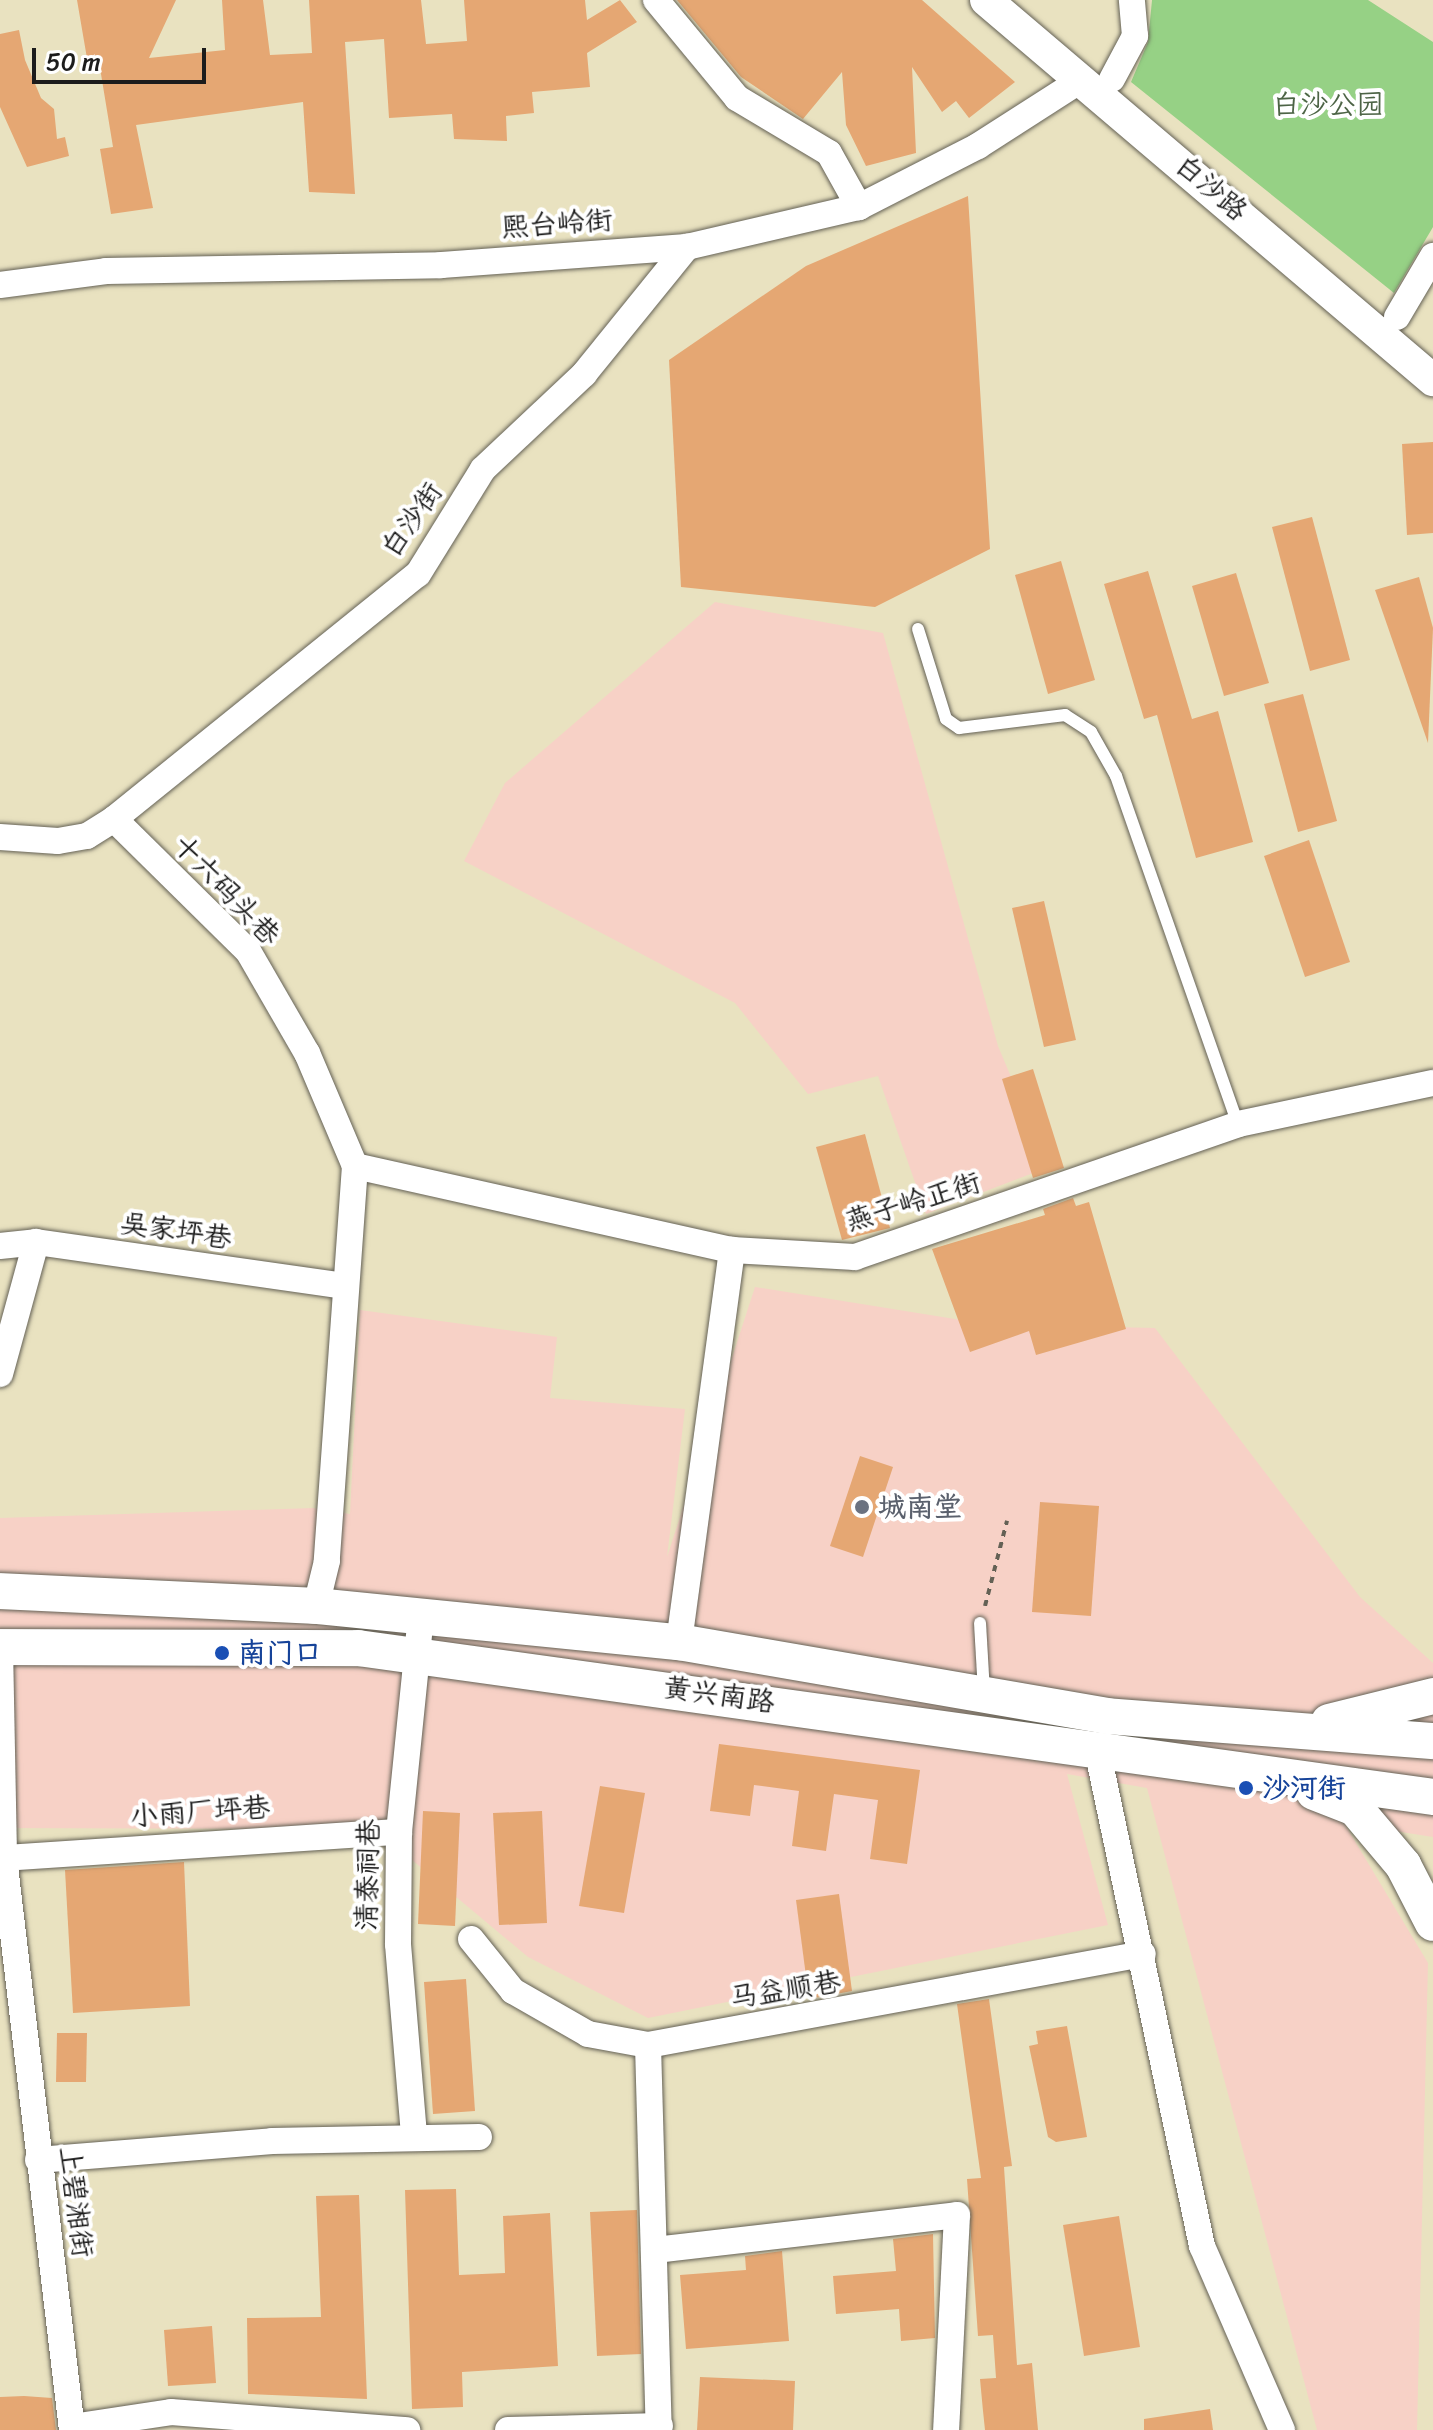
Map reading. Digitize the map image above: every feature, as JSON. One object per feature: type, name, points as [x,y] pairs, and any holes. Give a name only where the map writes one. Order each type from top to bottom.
[{"type":"main road","name":"黄兴南路","points":[[0,1591],[316,1606],[679,1642],[1106,1716],[1433,1741]]},
{"type":"main road","name":"黄兴南路","points":[[0,1647],[417,1654],[1433,1797]]},
{"type":"main road","points":[[1276,1730],[1356,1718],[1433,1696]]},
{"type":"main road","points":[[1260,1771],[1355,1808],[1403,1865],[1433,1923]]},
{"type":"street","points":[[656,0],[737,98],[829,153],[859,207]]},
{"type":"street","name":"白沙路","points":[[986,0],[1097,80],[1397,317],[1433,352]]},
{"type":"street","name":"白沙路","points":[[1019,0],[1097,80],[1433,380]]},
{"type":"street","points":[[1097,80],[1135,36],[1132,0]]},
{"type":"street","name":"熙台岭街","points":[[0,285],[106,271],[441,265],[687,247],[859,207],[1097,80]]},
{"type":"street","name":"白沙街","points":[[0,837],[58,841],[87,836],[114,819],[147,789],[418,574],[483,469],[584,374],[687,247]]},
{"type":"street","points":[[1397,317],[1433,256]]},
{"type":"street","name":"十六码头巷","points":[[114,819],[248,951],[307,1053],[355,1166]]},
{"type":"street","name":"燕子岭正街","points":[[355,1166],[732,1250],[855,1257],[1238,1124],[1433,1083]]},
{"type":"street","points":[[316,1606],[327,1561],[344,1286],[355,1166]]},
{"type":"street","points":[[0,1374],[36,1242]]},
{"type":"street","name":"吴家坪巷","points":[[0,1246],[36,1242],[344,1286]]},
{"type":"street","points":[[679,1642],[732,1250]]},
{"type":"street","name":"清泰祠巷","points":[[414,2135],[398,1944],[399,1832],[421,1617]]},
{"type":"street","name":"上碧湘街","points":[[0,1647],[4,1858],[72,2428]]},
{"type":"street","points":[[1097,1749],[1143,1954],[1202,2246],[1282,2430]]},
{"type":"street","name":"小雨厂坪巷","points":[[4,1858],[399,1832]]},
{"type":"street","name":"马益顺巷","points":[[471,1939],[513,1991],[588,2034],[648,2045],[1143,1954]]},
{"type":"street","points":[[508,2430],[660,2428],[648,2045]]},
{"type":"street","points":[[38,2160],[414,2135],[479,2137]]},
{"type":"street","points":[[655,2250],[957,2215],[946,2430]]},
{"type":"street","points":[[72,2428],[171,2412],[407,2430]]},
{"type":"lane","points":[[918,629],[946,719],[959,728],[1065,715],[1091,732],[1116,776],[1238,1124]]},
{"type":"lane","points":[[980,1623],[984,1695]]},
{"type":"path","points":[[980,1623],[1007,1521]]},
{"type":"shaded area","points":[[715,602],[883,633],[998,1046],[1049,1167],[926,1214],[878,1076],[808,1094],[735,1003],[464,861],[505,783]]},
{"type":"shaded area","points":[[755,1287],[986,1324],[1155,1328],[1360,1597],[1433,1663],[1433,1837],[1344,1823],[1428,1963],[1417,2430],[1317,2430],[1147,1788],[1067,1774],[1108,1925],[648,2018],[528,1957],[375,1829],[0,1828],[0,1518],[313,1508],[350,1514],[360,1310],[557,1337],[550,1398],[685,1409],[667,1557]]},
{"type":"green space","name":"白沙公园","points":[[1152,0],[1368,0],[1433,42],[1433,227],[1394,293],[1131,82],[1148,42]]},
{"type":"building","points":[[77,0],[176,0],[149,58],[225,50],[222,0],[263,0],[270,55],[312,53],[309,0],[421,0],[426,44],[467,41],[464,0],[585,0],[587,20],[620,0],[637,22],[587,53],[590,87],[532,92],[534,113],[506,116],[507,141],[454,139],[452,114],[389,118],[384,39],[345,42],[355,194],[309,192],[303,102],[136,125],[153,208],[111,214],[100,149],[113,147],[100,68],[89,70]]},
{"type":"building","points":[[677,0],[922,0],[1015,82],[969,118],[956,101],[942,112],[912,67],[916,153],[866,166],[846,125],[842,72],[803,119],[741,77]]},
{"type":"building","points":[[19,30],[25,60],[41,98],[54,109],[57,139],[65,137],[69,156],[27,167],[0,107],[0,34]]},
{"type":"building","points":[[968,196],[990,549],[875,607],[681,587],[669,360],[806,266]]},
{"type":"building","points":[[1433,442],[1433,533],[1407,535],[1402,444]]},
{"type":"building","points":[[1312,517],[1350,660],[1310,671],[1272,527]]},
{"type":"building","points":[[1061,561],[1095,680],[1048,694],[1015,575]]},
{"type":"building","points":[[1148,571],[1192,719],[1218,711],[1253,842],[1196,858],[1157,715],[1144,719],[1104,584]]},
{"type":"building","points":[[1236,573],[1269,683],[1224,696],[1192,586]]},
{"type":"building","points":[[1419,577],[1433,628],[1428,743],[1375,590]]},
{"type":"building","points":[[1303,694],[1337,821],[1298,832],[1264,704]]},
{"type":"building","points":[[1309,840],[1350,962],[1305,977],[1264,856]]},
{"type":"building","points":[[1044,901],[1076,1040],[1044,1047],[1012,908]]},
{"type":"building","points":[[1033,1069],[1064,1168],[1033,1178],[1002,1079]]},
{"type":"building","points":[[865,1134],[890,1228],[842,1240],[816,1147]]},
{"type":"building","points":[[1073,1198],[1076,1206],[1089,1202],[1126,1329],[1036,1355],[1029,1331],[970,1352],[932,1249],[1045,1215],[1043,1209]]},
{"type":"building","name":"城南堂","points":[[860,1456],[893,1467],[863,1557],[830,1546]]},
{"type":"building","points":[[1040,1502],[1099,1506],[1091,1616],[1032,1612]]},
{"type":"building","points":[[719,1744],[920,1770],[907,1864],[870,1859],[878,1800],[834,1794],[826,1851],[792,1846],[799,1791],[754,1785],[750,1816],[710,1811]]},
{"type":"building","points":[[600,1786],[645,1793],[624,1913],[579,1906]]},
{"type":"building","points":[[423,1811],[460,1813],[455,1926],[418,1924]]},
{"type":"building","points":[[542,1811],[547,1923],[499,1925],[493,1813]]},
{"type":"building","points":[[184,1862],[190,2006],[73,2013],[65,1870]]},
{"type":"building","points":[[839,1894],[852,1991],[809,1999],[796,1900]]},
{"type":"building","points":[[466,1979],[475,2111],[433,2114],[424,1982]]},
{"type":"building","points":[[989,1999],[1012,2166],[1004,2167],[1017,2365],[1032,2363],[1038,2430],[985,2430],[980,2379],[996,2378],[993,2335],[978,2336],[967,2179],[981,2178],[957,2004]]},
{"type":"building","points":[[1067,2026],[1087,2137],[1056,2142],[1048,2137],[1029,2046],[1038,2044],[1036,2031]]},
{"type":"building","points":[[57,2033],[87,2033],[86,2082],[56,2082]]},
{"type":"building","points":[[456,2189],[459,2275],[505,2273],[503,2216],[550,2213],[558,2366],[462,2372],[463,2407],[412,2409],[405,2190]]},
{"type":"building","points":[[359,2195],[367,2399],[248,2394],[247,2318],[321,2317],[316,2196]]},
{"type":"building","points":[[637,2210],[641,2354],[597,2356],[590,2212]]},
{"type":"building","points":[[1119,2216],[1140,2347],[1084,2356],[1063,2225]]},
{"type":"building","points":[[933,2234],[935,2338],[901,2341],[899,2309],[836,2314],[833,2276],[896,2271],[893,2239]]},
{"type":"building","points":[[782,2251],[789,2341],[686,2349],[680,2275],[746,2270],[745,2256]]},
{"type":"building","points":[[212,2326],[216,2383],[168,2386],[164,2330]]},
{"type":"building","points":[[700,2377],[795,2381],[793,2430],[697,2430]]},
{"type":"building","points":[[0,2397],[52,2398],[56,2430],[0,2430]]},
{"type":"building","points":[[1210,2409],[1213,2430],[1144,2430],[1144,2419]]},
{"type":"place","name":"城南堂","points":[[862,1507]]},
{"type":"place","name":"南门口","points":[[222,1653]]},
{"type":"place","name":"沙河街","points":[[1246,1788]]}]
